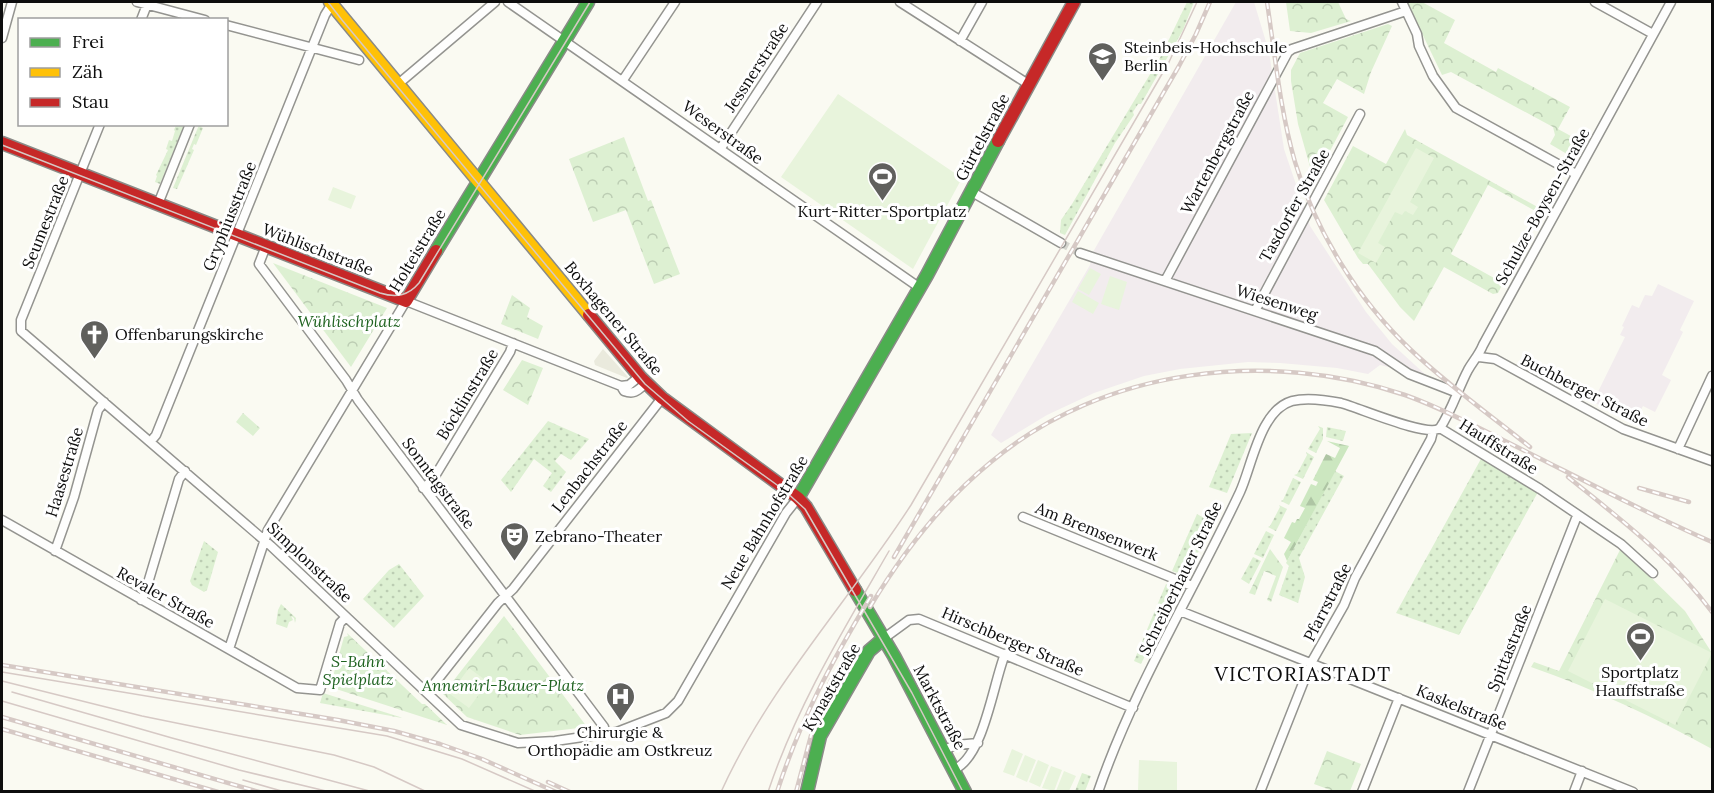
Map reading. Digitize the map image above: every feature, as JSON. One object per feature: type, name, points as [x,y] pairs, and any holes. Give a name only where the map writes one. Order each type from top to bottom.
[{"type":"street","points":[[2,38],[12,2]]},
{"type":"street","points":[[137,2],[148,3],[198,18]]},
{"type":"street","name":"Boxhagener Straße","points":[[332,2],[397,85],[643,380],[662,398],[798,498],[806,507],[883,639]]},
{"type":"street","name":"Gryphiusstraße","points":[[151,441],[156,435],[332,2]]},
{"type":"street","points":[[397,85],[495,2]]},
{"type":"street","name":"Weserstraße","points":[[508,2],[920,288]]},
{"type":"street","name":"Holteistraße","points":[[229,649],[264,539],[477,182],[588,2]]},
{"type":"street","points":[[623,80],[675,2]]},
{"type":"street","name":"Jessnerstraße","points":[[721,148],[817,2]]},
{"type":"street","points":[[900,2],[1028,84]]},
{"type":"street","points":[[960,41],[982,2]]},
{"type":"street","name":"Gürtelstraße","points":[[920,288],[1074,2]]},
{"type":"street","points":[[1402,2],[1417,34],[1419,46],[1432,76],[1456,108],[1576,174]]},
{"type":"street","points":[[1595,2],[1653,34]]},
{"type":"street","name":"Schulze-Boysen-Straße","points":[[1458,393],[1467,372],[1479,357],[1483,345],[1671,2]]},
{"type":"street","points":[[142,18],[148,3]]},
{"type":"street","name":"Wartenbergstraße","points":[[1165,281],[1288,52],[1406,11]]},
{"type":"street","points":[[228,28],[359,60]]},
{"type":"street","name":"Tasdorfer Straße","points":[[1255,311],[1360,114]]},
{"type":"street","name":"Seumestraße","points":[[21,331],[21,320],[99,126]]},
{"type":"street","points":[[158,204],[189,126]]},
{"type":"street","name":"Wühlischstraße","points":[[2,143],[621,386],[624,391],[633,393],[643,380]]},
{"type":"street","points":[[972,192],[1061,243]]},
{"type":"street","name":"Sonntagstraße","points":[[266,246],[259,264],[423,488],[604,727],[605,735]]},
{"type":"street","name":"Wiesenweg","points":[[1080,253],[1375,351],[1409,374],[1458,393]]},
{"type":"street","name":"Neue Bahnhofstraße","points":[[605,735],[632,727],[666,713],[674,707],[920,288]]},
{"type":"street","name":"Simplonstraße","points":[[21,331],[264,539],[461,725],[519,743],[605,735]]},
{"type":"street","name":"Böcklinstraße","points":[[423,488],[432,481],[510,352],[513,343]]},
{"type":"street","name":"Buchberger Straße","points":[[1479,357],[1494,359],[1623,429],[1713,461]]},
{"type":"street","points":[[1678,449],[1713,376]]},
{"type":"street","name":"Pfarrstraße","points":[[1260,792],[1311,663],[1344,605],[1355,578],[1458,393]]},
{"type":"street","name":"Lenbachstraße","points":[[428,693],[498,603],[513,589],[662,398]]},
{"type":"street","name":"Hauffstraße","points":[[1307,399],[1341,403],[1417,429],[1437,430],[1540,489],[1621,544],[1653,573]]},
{"type":"street","name":"Schreiberhauer Straße","points":[[1098,792],[1133,708],[1239,493],[1265,426],[1276,410],[1290,402],[1307,399]]},
{"type":"street","name":"Haasestraße","points":[[55,551],[74,497],[98,410],[104,402]]},
{"type":"street","points":[[141,600],[150,578],[179,479],[185,471]]},
{"type":"street","name":"Spittastraße","points":[[1468,792],[1577,516]]},
{"type":"street","name":"Am Bremsenwerk","points":[[1023,517],[1192,586]]},
{"type":"street","name":"Revaler Straße","points":[[2,520],[297,688],[320,690],[340,623],[346,617]]},
{"type":"street","name":"Kaskelstraße","points":[[1180,610],[1633,792]]},
{"type":"street","name":"Hirschberger Straße","points":[[883,639],[912,618],[928,621],[1133,708]]},
{"type":"street","name":"Marktstraße","points":[[883,639],[955,769],[965,792]]},
{"type":"street","name":"Kynaststraße","points":[[807,792],[820,736],[868,651],[883,639]]},
{"type":"street","points":[[955,769],[964,765],[978,743],[1005,654]]},
{"type":"street","points":[[1362,792],[1399,698]]},
{"type":"street","points":[[944,750],[956,745],[978,743]]},
{"type":"street","points":[[1574,792],[1582,771]]},
{"type":"shaded area","points":[[1236,2],[1254,2],[1269,52],[1284,149],[1310,226],[1366,312],[1392,344],[1427,376],[1380,365],[1368,374],[1337,368],[1248,362],[1180,369],[1144,376],[1094,393],[1047,415],[1001,443],[991,435],[1090,265],[1093,252]]},
{"type":"shaded area","points":[[1658,284],[1694,301],[1680,330],[1683,332],[1662,375],[1671,380],[1655,412],[1643,406],[1637,417],[1619,408],[1616,413],[1593,402],[1625,337],[1620,335],[1632,305],[1639,308],[1645,295],[1652,296]]},
{"type":"shaded area","points":[[603,349],[627,378],[595,365],[594,361]]},
{"type":"green space","points":[[1187,2],[1194,2],[1183,30],[1141,104],[1138,104],[1133,112],[1134,115],[1115,143],[1065,235],[1060,233],[1061,220],[1161,56]]},
{"type":"green space","points":[[1286,2],[1338,2],[1346,19],[1351,21],[1311,33],[1290,31]]},
{"type":"green space","points":[[1407,2],[1422,2],[1455,20],[1444,43],[1496,72],[1498,68],[1570,107],[1558,129],[1580,141],[1572,157],[1550,144],[1555,135],[1553,127],[1451,72],[1442,75]]},
{"type":"green space","points":[[1388,24],[1392,26],[1371,72],[1364,94],[1337,79],[1323,103],[1348,117],[1314,181],[1298,124],[1291,70],[1300,53]]},
{"type":"green space","name":"Kurt-Ritter-Sportplatz","points":[[838,94],[962,178],[913,269],[781,177]]},
{"type":"green space","points":[[176,126],[184,126],[160,184],[155,182],[156,175],[168,150],[166,149],[169,140],[172,141]]},
{"type":"green space","points":[[199,126],[202,126],[203,128],[196,145],[194,144],[192,149],[194,150],[177,189],[173,188]]},
{"type":"green space","points":[[1405,129],[1407,135],[1543,210],[1541,214],[1488,185],[1451,254],[1503,283],[1498,293],[1493,294],[1444,267],[1414,321],[1400,307],[1368,264],[1363,264],[1358,258],[1324,200],[1353,146],[1386,164]]},
{"type":"green space","points":[[624,137],[648,201],[651,200],[680,274],[654,284],[626,210],[593,222],[569,159]]},
{"type":"green space","points":[[1416,148],[1434,158],[1410,202],[1418,207],[1413,215],[1405,211],[1402,215],[1395,212],[1378,243],[1385,247],[1376,263],[1358,253]]},
{"type":"green space","points":[[333,187],[356,196],[351,209],[328,200]]},
{"type":"green space","name":"Wühlischplatz","points":[[273,263],[387,308],[351,367]]},
{"type":"green space","points":[[1090,268],[1101,274],[1089,295],[1078,289]]},
{"type":"green space","points":[[1110,276],[1127,282],[1119,310],[1101,304]]},
{"type":"green space","points":[[1078,291],[1099,303],[1093,314],[1072,302]]},
{"type":"green space","points":[[512,295],[530,308],[527,317],[543,326],[538,339],[501,324]]},
{"type":"green space","points":[[522,360],[543,368],[528,405],[503,390]]},
{"type":"green space","points":[[243,413],[260,428],[253,436],[236,422]]},
{"type":"green space","points":[[548,421],[589,439],[571,460],[561,454],[555,461],[566,472],[551,492],[543,486],[552,473],[534,459],[511,492],[501,480]]},
{"type":"green space","points":[[1318,426],[1323,428],[1323,439],[1316,453],[1308,449],[1320,429]]},
{"type":"green space","points":[[1327,427],[1346,431],[1343,441],[1326,437]]},
{"type":"green space","points":[[1252,433],[1227,493],[1209,487],[1231,434]]},
{"type":"green space","points":[[1327,441],[1349,446],[1287,561],[1284,554],[1291,542],[1284,538],[1292,522],[1295,523],[1299,519],[1305,508],[1300,506],[1311,484],[1316,486],[1318,482],[1313,480],[1326,454],[1335,458],[1340,448]]},
{"type":"green space","points":[[1306,452],[1314,457],[1303,479],[1294,475],[1297,474],[1307,455]]},
{"type":"green space","points":[[1482,457],[1538,492],[1459,635],[1396,613]]},
{"type":"green space","points":[[1335,471],[1344,476],[1299,558],[1305,577],[1298,603],[1279,595],[1289,566],[1286,563]]},
{"type":"green space","points":[[1293,478],[1301,482],[1289,505],[1281,501]]},
{"type":"green space","points":[[1279,505],[1287,509],[1276,531],[1268,527]]},
{"type":"green space","points":[[1197,514],[1213,523],[1186,576],[1172,571]]},
{"type":"green space","points":[[1266,531],[1274,535],[1263,558],[1254,554]]},
{"type":"green space","points":[[204,541],[218,552],[207,590],[204,592],[192,585],[190,581]]},
{"type":"green space","points":[[1621,548],[1685,611],[1712,653],[1712,749],[1623,704],[1531,667],[1534,662],[1559,671]]},
{"type":"green space","points":[[1270,549],[1283,567],[1271,602],[1267,600],[1276,576],[1264,571],[1255,595],[1249,593]]},
{"type":"green space","points":[[1253,557],[1261,561],[1249,584],[1241,579]]},
{"type":"green space","points":[[399,564],[424,596],[394,628],[363,599],[389,570]]},
{"type":"green space","points":[[1166,584],[1177,590],[1141,664],[1134,661]]},
{"type":"green space","name":"Sportplatz Hauffstraße","points":[[1605,599],[1712,653],[1675,725],[1568,671]]},
{"type":"green space","points":[[281,604],[296,618],[295,623],[291,616],[293,620],[289,622],[287,628],[276,624]]},
{"type":"green space","name":"Annemirl-Bauer-Platz","points":[[504,616],[587,727],[520,735],[467,717],[443,694]]},
{"type":"green space","name":"S-Bahn Spielplatz","points":[[347,633],[447,725],[330,687],[344,637],[348,636]]},
{"type":"green space","points":[[469,668],[488,682],[469,708],[450,694]]},
{"type":"green space","points":[[323,693],[400,717],[402,718],[320,703]]},
{"type":"green space","points":[[1012,749],[1023,754],[1014,776],[1003,772]]},
{"type":"green space","points":[[1327,751],[1361,764],[1350,791],[1333,791],[1314,784]]},
{"type":"green space","points":[[1025,755],[1036,760],[1027,782],[1016,777]]},
{"type":"green space","points":[[1038,760],[1049,765],[1040,787],[1029,782]]},
{"type":"green space","points":[[1139,760],[1177,762],[1177,791],[1138,791]]},
{"type":"green space","points":[[1051,766],[1062,770],[1054,791],[1042,788]]},
{"type":"green space","points":[[1064,771],[1076,776],[1069,791],[1056,791]]},
{"type":"green space","points":[[1082,773],[1091,776],[1085,791],[1075,791]]},
{"type":"tunnel","points":[[1061,243],[1080,253]]},
{"type":"tram line","points":[[328,2],[645,384],[688,421],[784,490],[805,509],[912,693],[963,792]]},
{"type":"tram line","points":[[2,145],[380,293],[401,295],[411,291],[419,283],[590,2]]},
{"type":"tram line","points":[[721,792],[762,716],[911,505],[1169,62],[1197,2]]},
{"type":"tram line","points":[[768,792],[807,698],[889,551]]},
{"type":"tram line","points":[[2,672],[387,736],[462,759],[537,792]]},
{"type":"tram line","points":[[2,681],[142,716],[334,755],[374,767],[427,792]]},
{"type":"tram line","points":[[12,692],[373,792]]},
{"type":"tram line","points":[[2,701],[239,770],[330,792]]},
{"type":"tram line","points":[[243,780],[285,792]]},
{"type":"railway","points":[[894,557],[1179,66],[1210,2]]},
{"type":"railway","points":[[1267,2],[1282,102],[1295,162],[1315,214],[1341,264],[1373,309],[1411,350],[1454,388],[1530,447]]},
{"type":"railway","points":[[870,607],[910,547],[940,511],[973,477],[1036,430],[1084,405],[1136,387],[1189,376],[1244,371],[1299,373],[1353,381],[1405,395],[1455,416],[1712,542]]},
{"type":"railway","points":[[1568,477],[1663,557],[1712,612]]},
{"type":"railway","points":[[1639,488],[1689,502]]},
{"type":"railway","points":[[777,792],[796,739],[818,691],[871,596]]},
{"type":"railway","points":[[2,665],[394,731],[482,759],[556,792]]},
{"type":"railway","points":[[796,792],[813,728],[831,680]]},
{"type":"railway","points":[[2,717],[259,792]]},
{"type":"railway","points":[[2,729],[218,792]]},
{"type":"railway","points":[[548,782],[570,792]]},
{"type":"traffic: fast","points":[[436,251],[588,2]]},
{"type":"traffic: fast","points":[[798,498],[927,275],[998,141]]},
{"type":"traffic: fast","points":[[855,590],[894,656],[965,792]]},
{"type":"traffic: fast","points":[[807,792],[820,736],[869,651],[883,639]]},
{"type":"traffic: slow","points":[[330,2],[589,315]]},
{"type":"traffic: jam","points":[[998,141],[1074,2]]},
{"type":"traffic: jam","points":[[2,143],[406,301],[436,251]]},
{"type":"traffic: jam","points":[[589,315],[641,378],[662,398],[798,498],[806,507],[855,590]]},
{"type":"place","name":"Steinbeis-Hochschule Berlin","points":[[1103,82]]},
{"type":"place","name":"Kurt-Ritter-Sportplatz","points":[[882,202]]},
{"type":"place","name":"Offenbarungskirche","points":[[94,360]]},
{"type":"place","name":"Zebrano-Theater","points":[[514,562]]},
{"type":"place","name":"Sportplatz Hauffstraße","points":[[1640,662]]},
{"type":"place","name":"Chirurgie & Orthopädie am Ostkreuz","points":[[620,722]]},
{"type":"district","name":"VICTORIASTADT","points":[[1303,673]]}]
